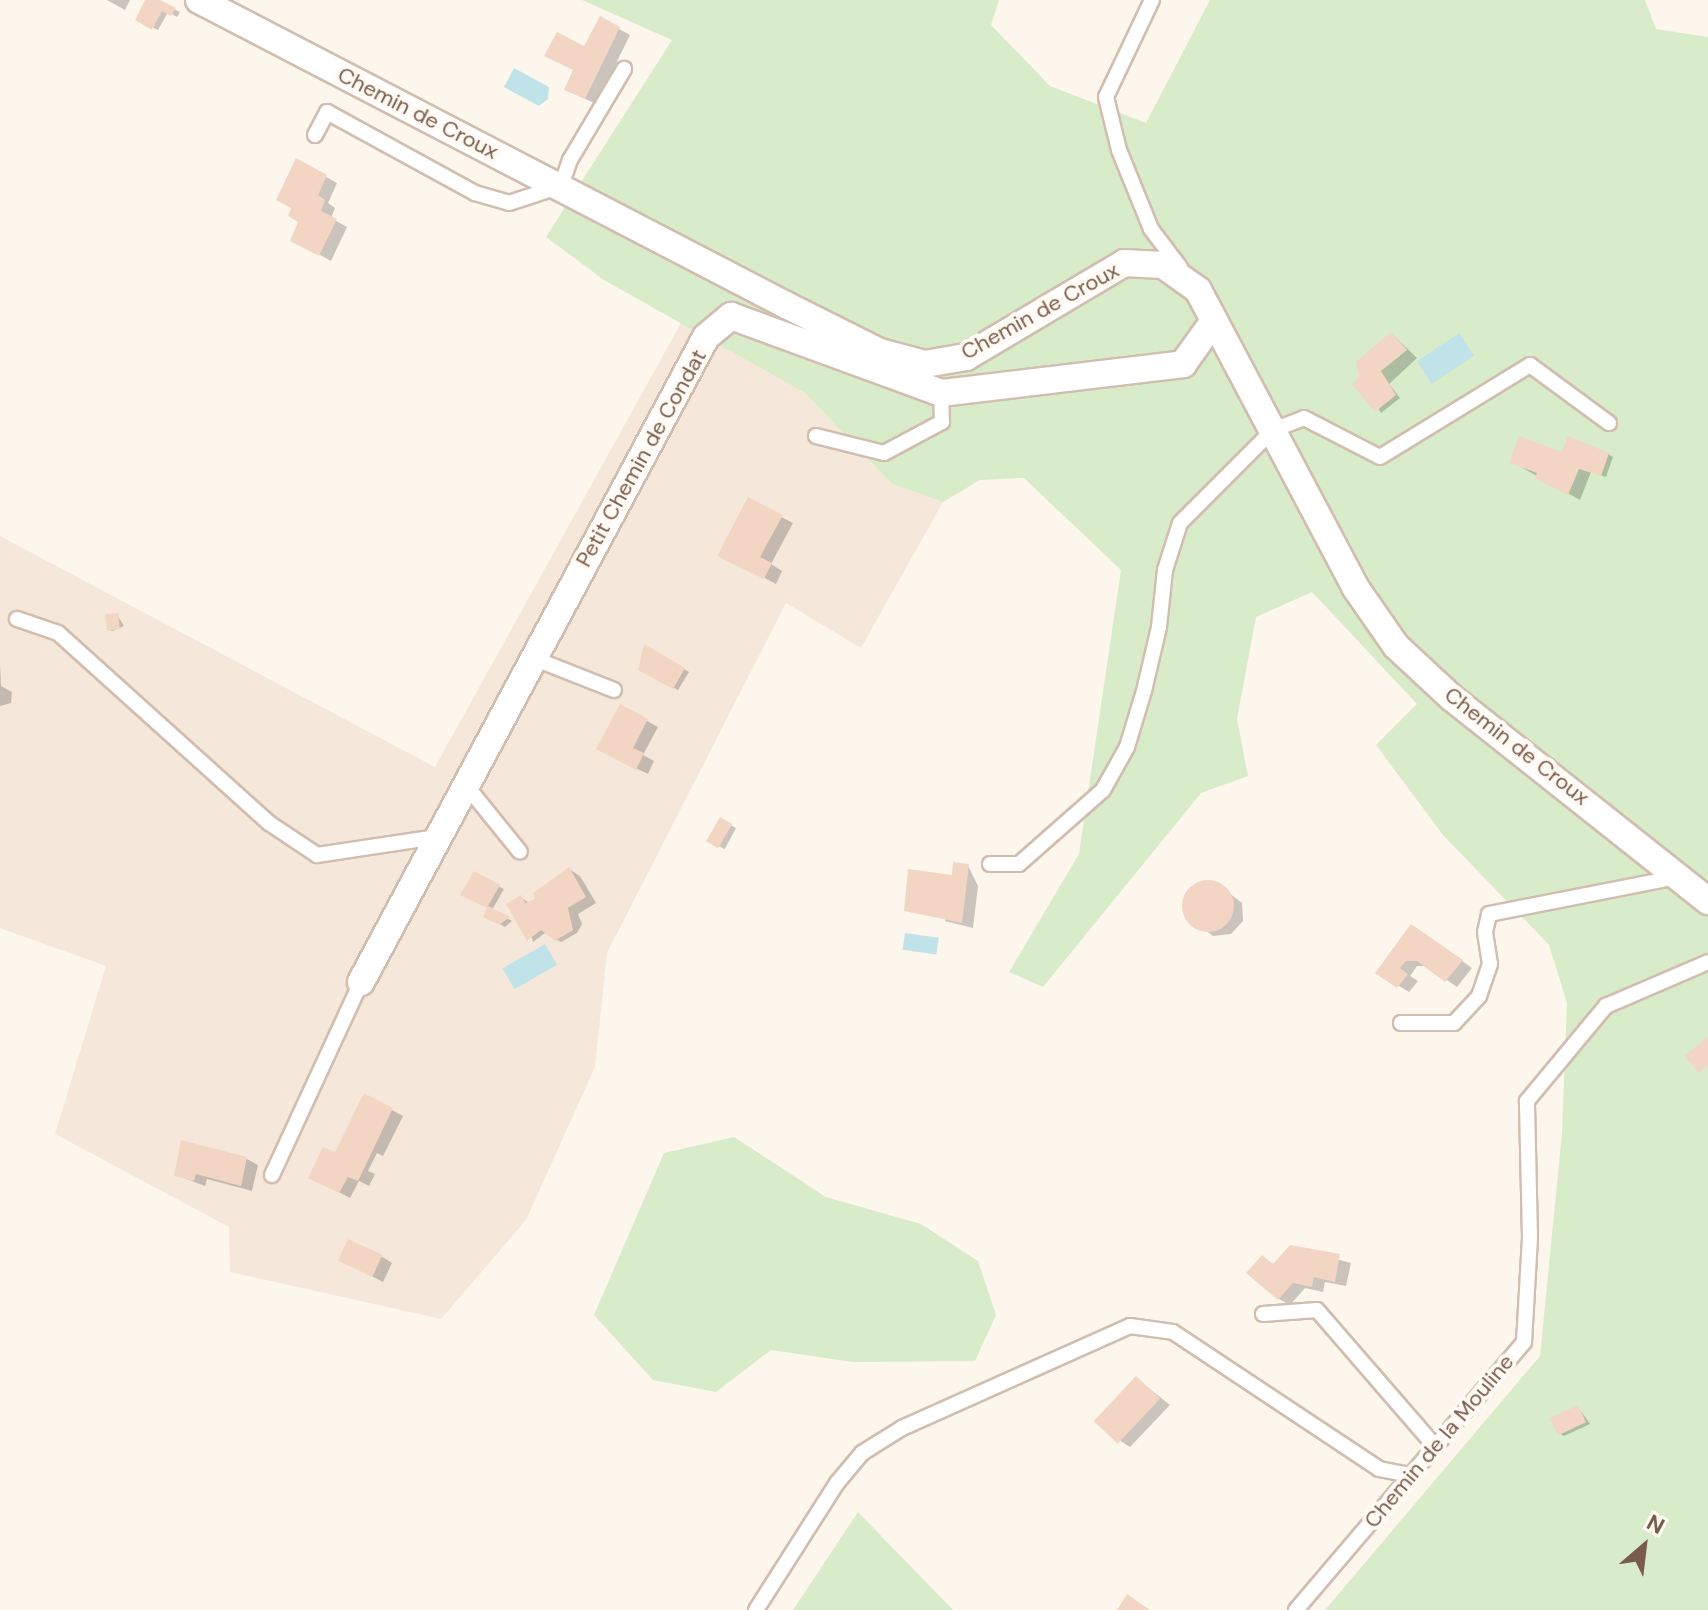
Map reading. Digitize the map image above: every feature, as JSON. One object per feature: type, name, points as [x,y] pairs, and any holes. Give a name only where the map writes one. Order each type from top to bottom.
[{"type":"street","name":"Chemin de Croux","points":[[199,0],[866,345],[925,364],[966,357],[1124,263],[1163,265],[1198,290],[1355,587],[1396,646],[1452,698],[1708,901]]},
{"type":"street","name":"Petit Chemin de Condat","points":[[361,982],[706,337],[731,316],[941,393],[1183,364],[1214,321]]},
{"type":"lane","points":[[1152,0],[1106,97],[1119,150],[1151,229],[1198,290]]},
{"type":"lane","points":[[315,135],[327,112],[475,193],[509,203],[561,186],[570,160],[624,69]]},
{"type":"lane","points":[[990,864],[1019,864],[1103,790],[1127,747],[1136,719],[1159,627],[1165,570],[1180,523],[1273,430],[1304,418],[1380,457],[1530,365],[1609,423]]},
{"type":"lane","points":[[816,436],[884,453],[942,422],[941,393]]},
{"type":"lane","points":[[17,619],[58,633],[269,823],[317,855],[436,837]]},
{"type":"lane","points":[[533,658],[614,690]]},
{"type":"lane","points":[[465,783],[520,852]]},
{"type":"lane","points":[[1401,1023],[1454,1023],[1479,996],[1490,964],[1485,932],[1489,914],[1679,877]]},
{"type":"lane","name":"Chemin de la Mouline","points":[[1296,1610],[1524,1342],[1530,1237],[1527,1101],[1606,1006],[1708,962]]},
{"type":"lane","points":[[272,1175],[361,982]]},
{"type":"lane","points":[[1263,1314],[1317,1310],[1434,1445]]},
{"type":"lane","points":[[756,1610],[837,1483],[862,1453],[902,1428],[1130,1326],[1173,1332],[1379,1469],[1409,1475]]},
{"type":"shaded area","points":[[681,323],[805,393],[892,484],[943,502],[861,648],[786,603],[607,953],[595,1067],[526,1220],[441,1319],[230,1272],[229,1227],[55,1134],[106,966],[0,928],[0,536],[435,767]]},
{"type":"green space","points":[[582,0],[999,0],[991,25],[1050,86],[1146,123],[1210,0],[1645,0],[1656,29],[1708,37],[1708,1610],[1325,1610],[1540,1356],[1562,1133],[1567,1003],[1549,945],[1443,835],[1376,745],[1417,704],[1312,592],[1256,617],[1237,719],[1248,776],[1201,793],[1043,987],[1009,972],[1079,854],[1121,570],[1024,478],[980,480],[943,502],[892,484],[805,393],[604,280],[546,237],[672,40]]},
{"type":"green space","points":[[734,1137],[826,1197],[921,1224],[978,1261],[996,1315],[975,1361],[853,1362],[771,1350],[716,1392],[653,1380],[594,1315],[664,1153]]},
{"type":"green space","points":[[858,1512],[953,1610],[793,1610]]},
{"type":"water","points":[[514,68],[549,87],[548,99],[539,106],[504,87]]},
{"type":"water","points":[[1459,333],[1474,355],[1432,384],[1417,362]]},
{"type":"water","points":[[905,933],[939,938],[936,955],[903,950]]},
{"type":"water","points":[[545,944],[557,965],[515,989],[503,968]]},
{"type":"building","points":[[145,0],[160,0],[176,8],[171,16],[162,11],[152,30],[135,20]]},
{"type":"building","points":[[600,16],[620,27],[585,99],[564,90],[573,70],[544,56],[557,32],[584,46]]},
{"type":"building","points":[[296,158],[327,175],[318,195],[325,200],[321,211],[337,219],[319,256],[290,241],[298,222],[288,216],[291,208],[276,200]]},
{"type":"building","points":[[1391,332],[1407,350],[1381,371],[1396,395],[1375,412],[1352,384],[1359,377],[1356,362]]},
{"type":"building","points":[[1519,436],[1562,452],[1568,436],[1609,453],[1601,476],[1579,469],[1568,495],[1535,478],[1537,473],[1509,463]]},
{"type":"building","points":[[748,497],[783,515],[760,557],[772,563],[764,579],[717,556]]},
{"type":"building","points":[[118,613],[120,629],[107,630],[105,615]]},
{"type":"building","points":[[644,644],[685,668],[673,689],[638,670]]},
{"type":"building","points":[[620,704],[648,719],[633,748],[644,753],[636,770],[596,749]]},
{"type":"building","points":[[720,817],[732,824],[718,848],[706,841]]},
{"type":"building","points":[[953,862],[969,864],[962,923],[904,911],[908,869],[952,875]]},
{"type":"building","points":[[569,867],[586,897],[568,908],[573,930],[555,941],[541,930],[527,941],[506,904],[521,895],[525,903],[535,899],[533,893]]},
{"type":"building","points":[[474,871],[500,885],[488,906],[510,917],[499,925],[483,917],[487,908],[460,895]]},
{"type":"building","points":[[1208,880],[1226,888],[1234,906],[1226,924],[1208,932],[1190,924],[1182,906],[1190,888]]},
{"type":"building","points":[[1411,924],[1463,960],[1445,982],[1417,961],[1406,961],[1400,968],[1408,974],[1397,988],[1375,973]]},
{"type":"building","points":[[1708,1037],[1708,1065],[1699,1073],[1684,1056]]},
{"type":"building","points":[[364,1093],[393,1108],[358,1181],[348,1177],[339,1193],[308,1178],[323,1147],[335,1152]]},
{"type":"building","points":[[181,1140],[247,1157],[241,1186],[196,1174],[194,1181],[174,1176]]},
{"type":"building","points":[[348,1239],[382,1255],[372,1277],[338,1261]]},
{"type":"building","points":[[1290,1245],[1340,1254],[1335,1282],[1314,1277],[1312,1287],[1293,1283],[1278,1300],[1246,1273],[1262,1255],[1273,1264]]},
{"type":"building","points":[[1136,1376],[1160,1399],[1118,1444],[1094,1421]]},
{"type":"building","points":[[1578,1405],[1586,1422],[1558,1435],[1550,1418]]},
{"type":"building","points":[[1127,1594],[1150,1610],[1117,1610]]}]
